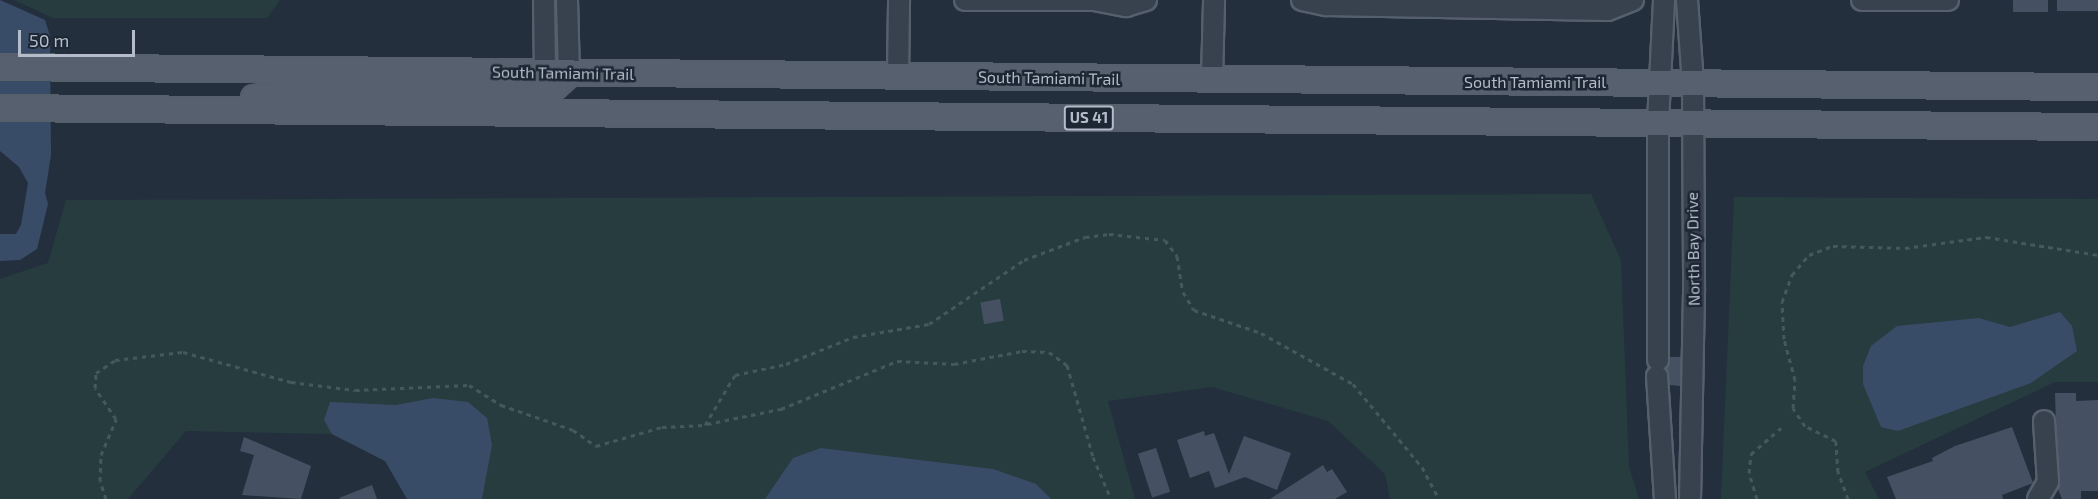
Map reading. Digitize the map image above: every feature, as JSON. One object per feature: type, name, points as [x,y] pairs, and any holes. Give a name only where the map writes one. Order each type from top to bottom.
[{"type":"main road","name":"South Tamiami Trail","points":[[0,67],[2098,87]]},
{"type":"main road","points":[[175,110],[309,91],[549,92],[569,74]]},
{"type":"main road","name":"US 41","points":[[0,108],[2098,127]]},
{"type":"street","points":[[544,0],[545,73]]},
{"type":"street","points":[[567,0],[569,74]]},
{"type":"street","points":[[898,76],[899,0]]},
{"type":"street","points":[[965,0],[1094,0],[1126,6],[1146,0]]},
{"type":"street","points":[[1212,79],[1214,0]]},
{"type":"street","points":[[1302,0],[1328,3],[1608,10],[1633,0]]},
{"type":"street","points":[[1664,0],[1662,82],[1658,123],[1658,368],[1665,499]]},
{"type":"street","name":"North Bay Drive","points":[[1687,0],[1693,83],[1690,499]]},
{"type":"street","points":[[1862,0],[1948,0]]},
{"type":"street","points":[[2038,499],[2048,482],[2044,421]]},
{"type":"path","points":[[705,425],[726,385],[748,369],[786,364],[853,337],[929,324],[1007,269],[1069,242],[1096,234],[1142,235],[1172,247],[1183,292],[1194,310],[1261,333],[1367,396],[1422,467],[1439,499]]},
{"type":"path","points":[[1848,499],[1838,472],[1836,441],[1805,426],[1793,408],[1795,380],[1784,339],[1782,302],[1791,276],[1809,255],[1833,246],[1905,248],[1986,237],[2098,255]]},
{"type":"path","points":[[106,499],[100,481],[101,455],[116,419],[95,388],[96,373],[126,359],[183,352],[291,382],[355,390],[469,385],[501,405],[573,430],[596,446],[662,428],[705,425],[781,409],[897,361],[954,364],[1022,351],[1049,352],[1067,365],[1093,457],[1111,499]]},
{"type":"path","points":[[1757,499],[1749,473],[1751,454],[1781,428]]},
{"type":"green space","points":[[14,0],[280,0],[267,18],[53,18]]},
{"type":"green space","points":[[1591,194],[1621,260],[1629,467],[1639,499],[1390,499],[1385,474],[1328,421],[1212,387],[1108,401],[1135,499],[407,499],[385,461],[332,434],[186,431],[128,499],[0,499],[0,279],[48,263],[66,200]]},
{"type":"green space","points":[[1734,197],[2098,199],[2098,382],[2055,382],[1865,472],[1879,499],[1721,499]]},
{"type":"water","points":[[0,0],[45,20],[50,36],[51,155],[45,193],[48,204],[37,249],[20,260],[0,261],[0,234],[16,234],[21,225],[28,183],[19,167],[0,151]]},
{"type":"water","points":[[2060,312],[2072,326],[2077,351],[2031,383],[1898,431],[1881,427],[1863,384],[1863,366],[1871,346],[1897,326],[1979,318],[2010,327]]},
{"type":"water","points":[[433,398],[468,402],[487,418],[492,445],[482,499],[407,499],[385,461],[332,434],[324,420],[330,402],[396,405]]},
{"type":"water","points":[[821,448],[993,469],[1036,484],[1051,499],[765,499],[793,458]]},
{"type":"building","points":[[2013,0],[2048,0],[2048,12],[2013,12]]},
{"type":"building","points":[[2057,0],[2098,0],[2098,11],[2057,11]]},
{"type":"building","points":[[1000,299],[1004,321],[984,324],[980,302]]},
{"type":"building","points":[[1670,357],[1681,357],[1680,386],[1670,385],[1666,368]]},
{"type":"building","points":[[2055,393],[2076,393],[2076,401],[2098,400],[2098,491],[2081,491],[2081,499],[2062,499],[2058,489]]},
{"type":"building","points":[[2012,427],[2033,483],[2002,495],[2003,499],[1896,499],[1887,477],[1933,461],[1932,458],[1955,446]]},
{"type":"building","points":[[1204,431],[1205,436],[1214,433],[1229,474],[1244,436],[1291,453],[1277,490],[1245,477],[1215,488],[1209,471],[1190,478],[1177,440]]},
{"type":"building","points":[[244,437],[311,466],[301,499],[242,495],[254,455],[240,451]]},
{"type":"building","points":[[1156,448],[1170,492],[1152,498],[1138,454]]},
{"type":"building","points":[[1323,465],[1327,472],[1332,469],[1347,492],[1335,499],[1270,499]]},
{"type":"building","points":[[372,485],[377,499],[339,498]]}]
